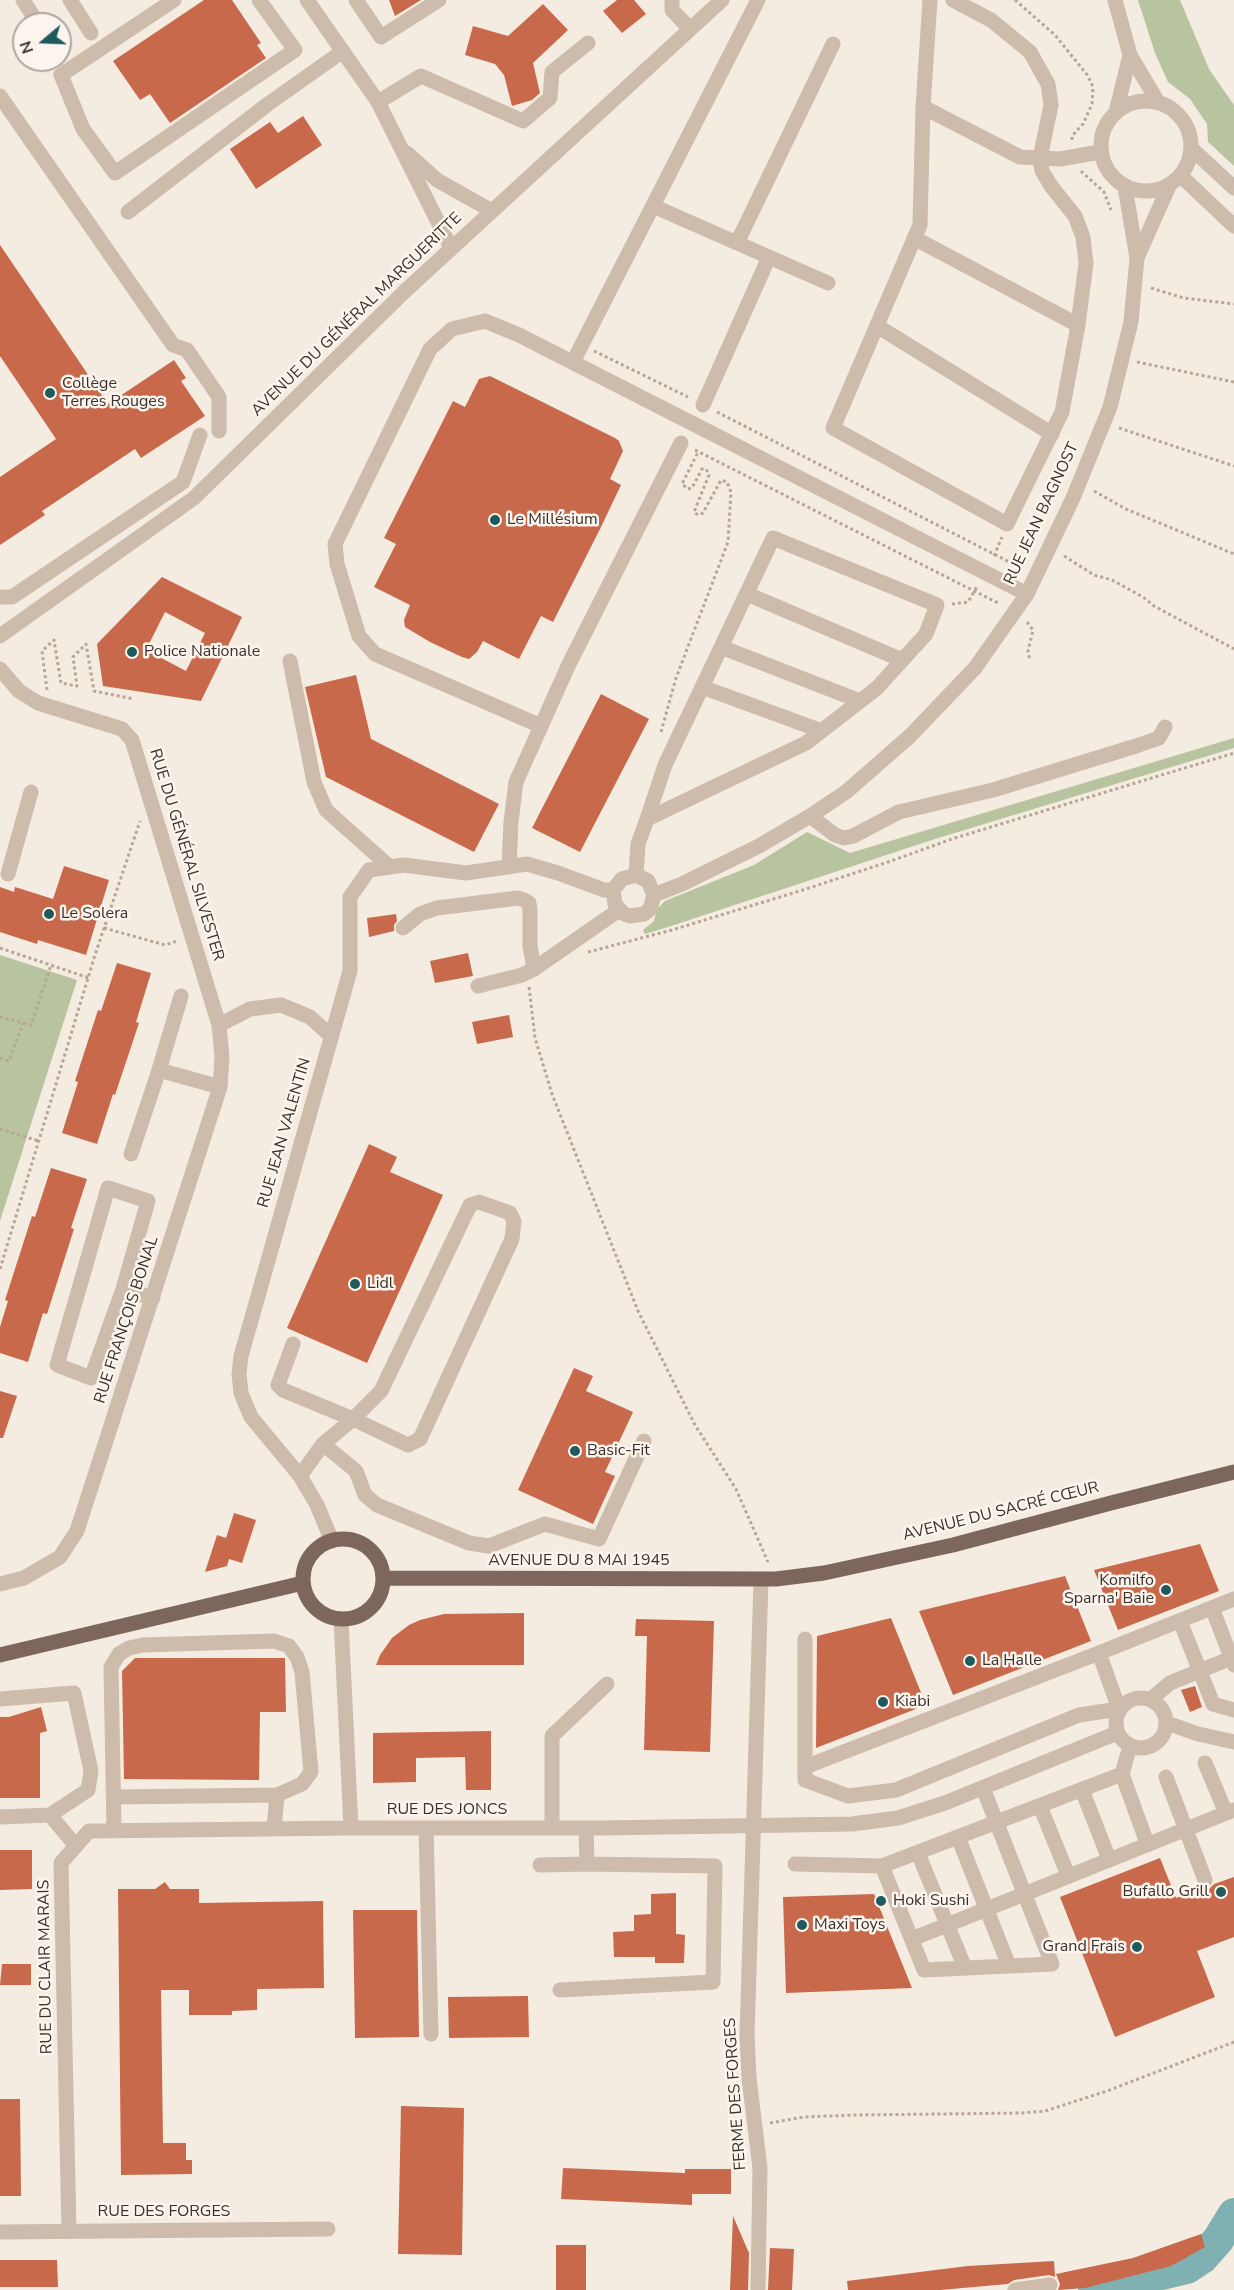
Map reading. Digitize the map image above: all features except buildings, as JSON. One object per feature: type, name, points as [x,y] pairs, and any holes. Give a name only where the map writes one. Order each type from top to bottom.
[{"type":"main road","name":"AVENUE DU SACRÉ CŒUR","points":[[769,1580],[824,1573],[953,1545],[1234,1472]]},
{"type":"main road","points":[[348,1539],[366,1546],[379,1561],[383,1578],[381,1592],[369,1610],[360,1616],[341,1619],[318,1611],[310,1603],[303,1583],[303,1573],[312,1554],[320,1546],[332,1541],[348,1539]]},
{"type":"main road","name":"AVENUE DU 8 MAI 1945","points":[[383,1578],[769,1580]]},
{"type":"main road","points":[[0,1655],[303,1583]]},
{"type":"street","points":[[70,0],[92,33]]},
{"type":"street","points":[[174,0],[61,75],[83,129],[115,173],[295,50],[260,0]]},
{"type":"street","points":[[308,0],[378,102],[451,248]]},
{"type":"street","points":[[356,0],[381,37],[439,0]]},
{"type":"street","points":[[672,0],[672,10],[690,29]]},
{"type":"street","name":"AVENUE DU GÉNÉRAL MARGUERITTE","points":[[0,636],[194,498],[451,248],[722,0]]},
{"type":"street","points":[[573,362],[758,0]]},
{"type":"street","points":[[930,0],[922,107],[920,225],[833,428],[1007,524],[1062,412],[1078,325],[1086,263],[1083,237],[1075,216],[1042,171],[1040,158],[1051,105],[1048,84],[1030,52],[991,20],[953,0]]},
{"type":"street","points":[[1115,0],[1130,56],[1158,102]]},
{"type":"street","points":[[378,102],[421,76],[523,121],[550,98],[552,72],[588,44]]},
{"type":"street","points":[[737,243],[833,44]]},
{"type":"street","points":[[128,212],[268,104],[343,51]]},
{"type":"street","points":[[1116,112],[1130,56]]},
{"type":"street","points":[[0,96],[173,345],[187,350],[219,397],[219,432]]},
{"type":"street","points":[[1234,188],[1191,148],[1189,133],[1182,119],[1172,109],[1158,102],[1143,100],[1128,104],[1106,123],[1101,137],[1100,152],[1109,173],[1125,188],[1140,192],[1155,191],[1175,181],[1234,226]]},
{"type":"street","points":[[922,107],[1020,157],[1072,157],[1100,152]]},
{"type":"street","name":"RUE JEAN BAGNOST","points":[[1137,258],[1175,181],[1188,163],[1191,148]]},
{"type":"street","points":[[403,149],[437,180],[492,211]]},
{"type":"street","name":"RUE JEAN BAGNOST","points":[[619,910],[630,916],[644,914],[653,902],[654,895],[682,884],[759,846],[846,792],[910,736],[975,668],[1027,594],[1073,498],[1110,407],[1131,322],[1137,258],[1125,188]]},
{"type":"street","points":[[653,206],[828,283]]},
{"type":"street","points":[[914,238],[1078,325]]},
{"type":"street","points":[[703,405],[769,257]]},
{"type":"street","points":[[541,726],[375,654],[358,636],[337,564],[335,544],[430,349],[452,329],[485,321],[519,335],[1027,594]]},
{"type":"street","points":[[877,326],[1052,434]]},
{"type":"street","points":[[0,597],[12,597],[183,482],[200,435]]},
{"type":"street","points":[[509,867],[516,782],[569,664],[681,443]]},
{"type":"street","points":[[636,875],[638,844],[665,765],[773,538],[937,605],[926,634],[877,688],[806,743],[647,819]]},
{"type":"street","points":[[747,594],[902,660]]},
{"type":"street","points":[[721,647],[860,701]]},
{"type":"street","points":[[290,661],[314,782],[326,810],[390,867]]},
{"type":"street","name":"RUE DU GÉNÉRAL SILVESTER","points":[[0,669],[19,691],[38,703],[122,729],[132,740],[219,1025]]},
{"type":"street","points":[[702,687],[822,731]]},
{"type":"street","points":[[810,816],[835,835],[844,838],[853,836],[899,812],[993,790],[1159,738],[1165,727]]},
{"type":"street","points":[[8,874],[32,792]]},
{"type":"street","name":"RUE JEAN VALENTIN","points":[[332,1541],[317,1505],[300,1476],[251,1417],[241,1393],[239,1374],[244,1345],[350,971],[350,897],[369,870],[404,865],[466,873],[527,864],[604,890],[614,890]]},
{"type":"street","points":[[478,986],[522,975],[619,910],[613,898],[614,890],[622,879],[636,875],[648,881],[654,895]]},
{"type":"street","points":[[403,928],[420,914],[437,908],[518,898],[529,903],[531,970]]},
{"type":"street","points":[[132,1154],[182,996]]},
{"type":"street","points":[[219,1025],[250,1009],[281,1005],[310,1017],[331,1036]]},
{"type":"street","name":"RUE FRANÇOIS BONAL","points":[[0,1584],[24,1578],[60,1557],[77,1532],[220,1087],[222,1057],[219,1025]]},
{"type":"street","points":[[159,1070],[220,1087]]},
{"type":"street","points":[[108,1188],[148,1202],[123,1289],[92,1378],[57,1365],[108,1188]]},
{"type":"street","points":[[293,1344],[278,1385],[283,1390],[353,1419],[408,1445],[420,1439],[512,1239],[514,1221],[510,1213],[479,1202],[470,1205],[381,1391],[353,1419],[323,1444],[300,1476]]},
{"type":"street","points":[[123,1289],[153,1298]]},
{"type":"street","points":[[323,1444],[356,1471],[365,1495],[377,1505],[469,1543],[489,1546],[545,1524],[599,1539],[644,1441]]},
{"type":"street","name":"FERME DES FORGES","points":[[758,2290],[759,2168],[749,2078],[747,2035],[753,1824],[769,1580]]},
{"type":"street","points":[[805,1767],[1234,1599]]},
{"type":"street","points":[[1151,1699],[1170,1683],[1233,1660],[1212,1608]]},
{"type":"street","points":[[341,1619],[351,1828]]},
{"type":"street","points":[[1180,1620],[1213,1704],[1234,1710]]},
{"type":"street","points":[[805,1639],[805,1780],[848,1796],[896,1790],[1079,1715],[1119,1709]]},
{"type":"street","points":[[114,1797],[277,1795],[302,1784],[311,1772],[302,1672],[297,1657],[289,1646],[274,1641],[143,1645],[129,1648],[119,1654],[111,1668],[114,1830]]},
{"type":"street","points":[[1099,1653],[1119,1709]]},
{"type":"street","points":[[552,1828],[552,1736],[607,1684]]},
{"type":"street","points":[[0,1699],[74,1693],[91,1770],[88,1790],[50,1815],[0,1817]]},
{"type":"street","points":[[1140,1697],[1151,1699],[1162,1707],[1167,1723],[1162,1739],[1155,1745],[1144,1749],[1130,1746],[1118,1733],[1116,1720],[1119,1709],[1130,1699],[1140,1697]]},
{"type":"street","points":[[1167,1723],[1198,1734],[1234,1742]]},
{"type":"street","name":"RUE DES JONCS","points":[[351,1828],[586,1828],[852,1824],[898,1818],[945,1803],[1118,1733]]},
{"type":"street","points":[[1130,1746],[1122,1774],[1147,1843]]},
{"type":"street","points":[[912,1939],[1147,1843],[1230,1812],[1205,1763]]},
{"type":"street","points":[[795,1864],[882,1866],[1122,1774]]},
{"type":"street","points":[[1166,1777],[1205,1880]]},
{"type":"street","points":[[882,1866],[924,1970],[1052,1964],[983,1788]]},
{"type":"street","points":[[1082,1790],[1109,1859]]},
{"type":"street","points":[[274,1829],[277,1795]]},
{"type":"street","points":[[1040,1806],[1068,1875]]},
{"type":"street","points":[[50,1815],[76,1846]]},
{"type":"street","name":"RUE DU CLAIR MARAIS","points":[[69,2231],[61,1863],[89,1831],[351,1828]]},
{"type":"street","points":[[426,1828],[431,2034]]},
{"type":"street","points":[[586,1828],[587,1864]]},
{"type":"street","points":[[958,1837],[1009,1966]]},
{"type":"street","points":[[918,1853],[965,1968]]},
{"type":"street","points":[[540,1865],[715,1866],[713,1982],[560,1990]]},
{"type":"street","name":"RUE DES FORGES","points":[[0,2232],[328,2229]]},
{"type":"street","points":[[1015,2290],[1050,2285]]},
{"type":"path","points":[[1015,0],[1054,35],[1088,76],[1093,87],[1092,104],[1083,124],[1072,136],[1074,166],[1104,192],[1116,221],[1131,223]]},
{"type":"path","points":[[1151,288],[1184,298],[1234,304]]},
{"type":"path","points":[[582,345],[703,405]]},
{"type":"path","points":[[1137,362],[1234,382]]},
{"type":"path","points":[[1117,427],[1234,466]]},
{"type":"path","points":[[674,746],[659,738],[676,678],[728,542],[731,492],[727,482],[721,480],[703,513],[698,515],[694,512],[709,476],[706,469],[702,469],[692,488],[688,489],[682,484],[698,452]]},
{"type":"path","points":[[1094,491],[1126,509],[1234,554]]},
{"type":"path","points":[[1064,556],[1095,575],[1112,580],[1143,597],[1154,606],[1234,649]]},
{"type":"path","points":[[1028,618],[1027,622],[1033,630],[1028,651],[1030,661]]},
{"type":"path","points":[[50,706],[42,651],[54,640],[61,683],[77,686],[73,657],[86,644],[94,691],[134,699]]},
{"type":"path","points":[[557,952],[583,954],[672,930],[878,866],[955,838],[1234,753]]},
{"type":"path","points":[[0,1269],[104,928],[149,794]]},
{"type":"path","points":[[104,928],[165,945],[192,936]]},
{"type":"path","points":[[0,948],[89,978]]},
{"type":"path","points":[[0,1017],[31,1025],[51,965]]},
{"type":"path","points":[[531,970],[535,1038],[567,1135],[652,1342],[694,1425],[736,1489],[765,1552],[769,1580]]},
{"type":"path","points":[[0,1058],[9,1061],[23,1023]]},
{"type":"path","points":[[0,1129],[39,1141]]},
{"type":"path","points":[[0,1249],[6,1251]]},
{"type":"path","points":[[756,2125],[804,2117],[845,2115],[1045,2111],[1107,2091],[1234,2042]]},
{"type":"green space","points":[[1138,0],[1180,0],[1209,69],[1234,105],[1234,166],[1208,142],[1207,124],[1190,99],[1168,82],[1155,53]]},
{"type":"green space","points":[[1234,738],[1234,748],[935,839],[665,928],[645,934],[643,930],[654,921],[657,909],[665,901],[754,865],[807,832],[850,853]]},
{"type":"green space","points":[[0,955],[77,980],[0,1221]]},
{"type":"waterway","points":[[1094,2290],[1187,2268],[1202,2258],[1218,2240],[1234,2214]]},
{"type":"place","name":"Collège Terres Rouges","points":[[50,393]]},
{"type":"place","name":"Le Millésium","points":[[495,520]]},
{"type":"place","name":"Police Nationale","points":[[132,652]]},
{"type":"place","name":"Le Solera","points":[[49,914]]},
{"type":"place","name":"Lidl","points":[[355,1284]]},
{"type":"place","name":"Basic-Fit","points":[[575,1451]]},
{"type":"place","name":"Komilfo Sparna' Baie","points":[[1166,1590]]},
{"type":"place","name":"La Halle","points":[[970,1661]]},
{"type":"place","name":"Kiabi","points":[[883,1702]]},
{"type":"place","name":"Bufallo Grill","points":[[1221,1892]]},
{"type":"place","name":"Hoki Sushi","points":[[881,1901]]},
{"type":"place","name":"Maxi Toys","points":[[802,1925]]},
{"type":"place","name":"Grand Frais","points":[[1137,1947]]}]
